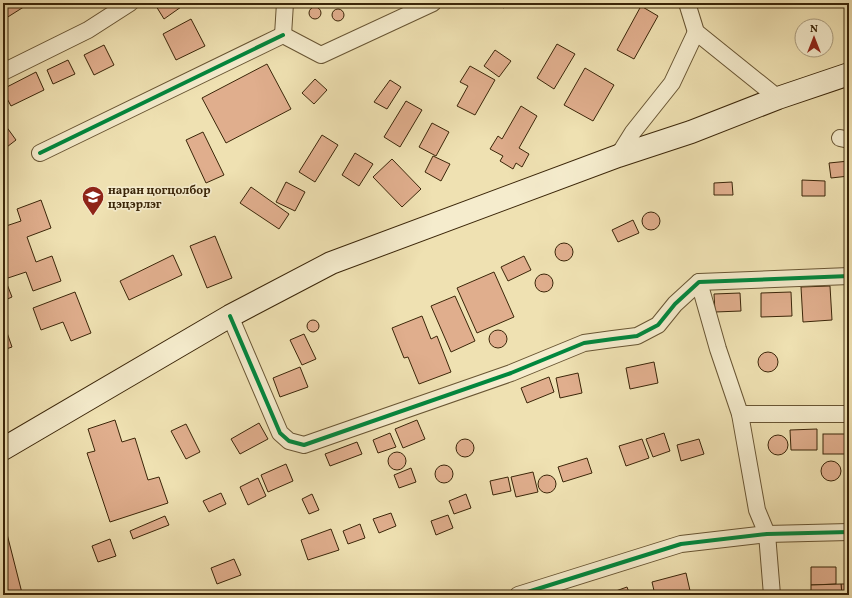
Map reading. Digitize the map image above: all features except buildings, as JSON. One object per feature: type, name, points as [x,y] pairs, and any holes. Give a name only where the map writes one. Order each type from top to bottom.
[{"type":"main road","points":[[3,449],[230,316],[331,263],[618,156],[691,132],[778,98],[849,74]]},
{"type":"street","points":[[3,72],[88,30],[130,3]]},
{"type":"street","points":[[283,35],[285,3]]},
{"type":"street","points":[[283,35],[321,55],[433,3]]},
{"type":"street","points":[[687,3],[696,32],[778,98]]},
{"type":"street","points":[[618,156],[633,132],[672,83],[696,32]]},
{"type":"street","points":[[40,153],[283,35]]},
{"type":"street","points":[[230,316],[280,432],[289,441],[304,445],[511,373],[584,342],[613,340],[637,336],[658,325],[675,304],[700,282],[849,276]]},
{"type":"street","points":[[700,282],[718,349],[740,414],[757,510],[767,534],[772,595]]},
{"type":"street","points":[[740,414],[849,414]]},
{"type":"street","points":[[518,595],[681,544],[767,534],[849,532]]},
{"type":"cycle path","points":[[40,153],[283,35]]},
{"type":"cycle path","points":[[230,316],[280,433],[289,441],[304,445],[511,373],[584,343],[637,336],[658,325],[675,304],[699,282],[849,276]]},
{"type":"cycle path","points":[[518,595],[681,544],[767,534],[849,532]]},
{"type":"place","name":"наран цогцолбор цэцэрлэг","points":[[93,216]]}]
